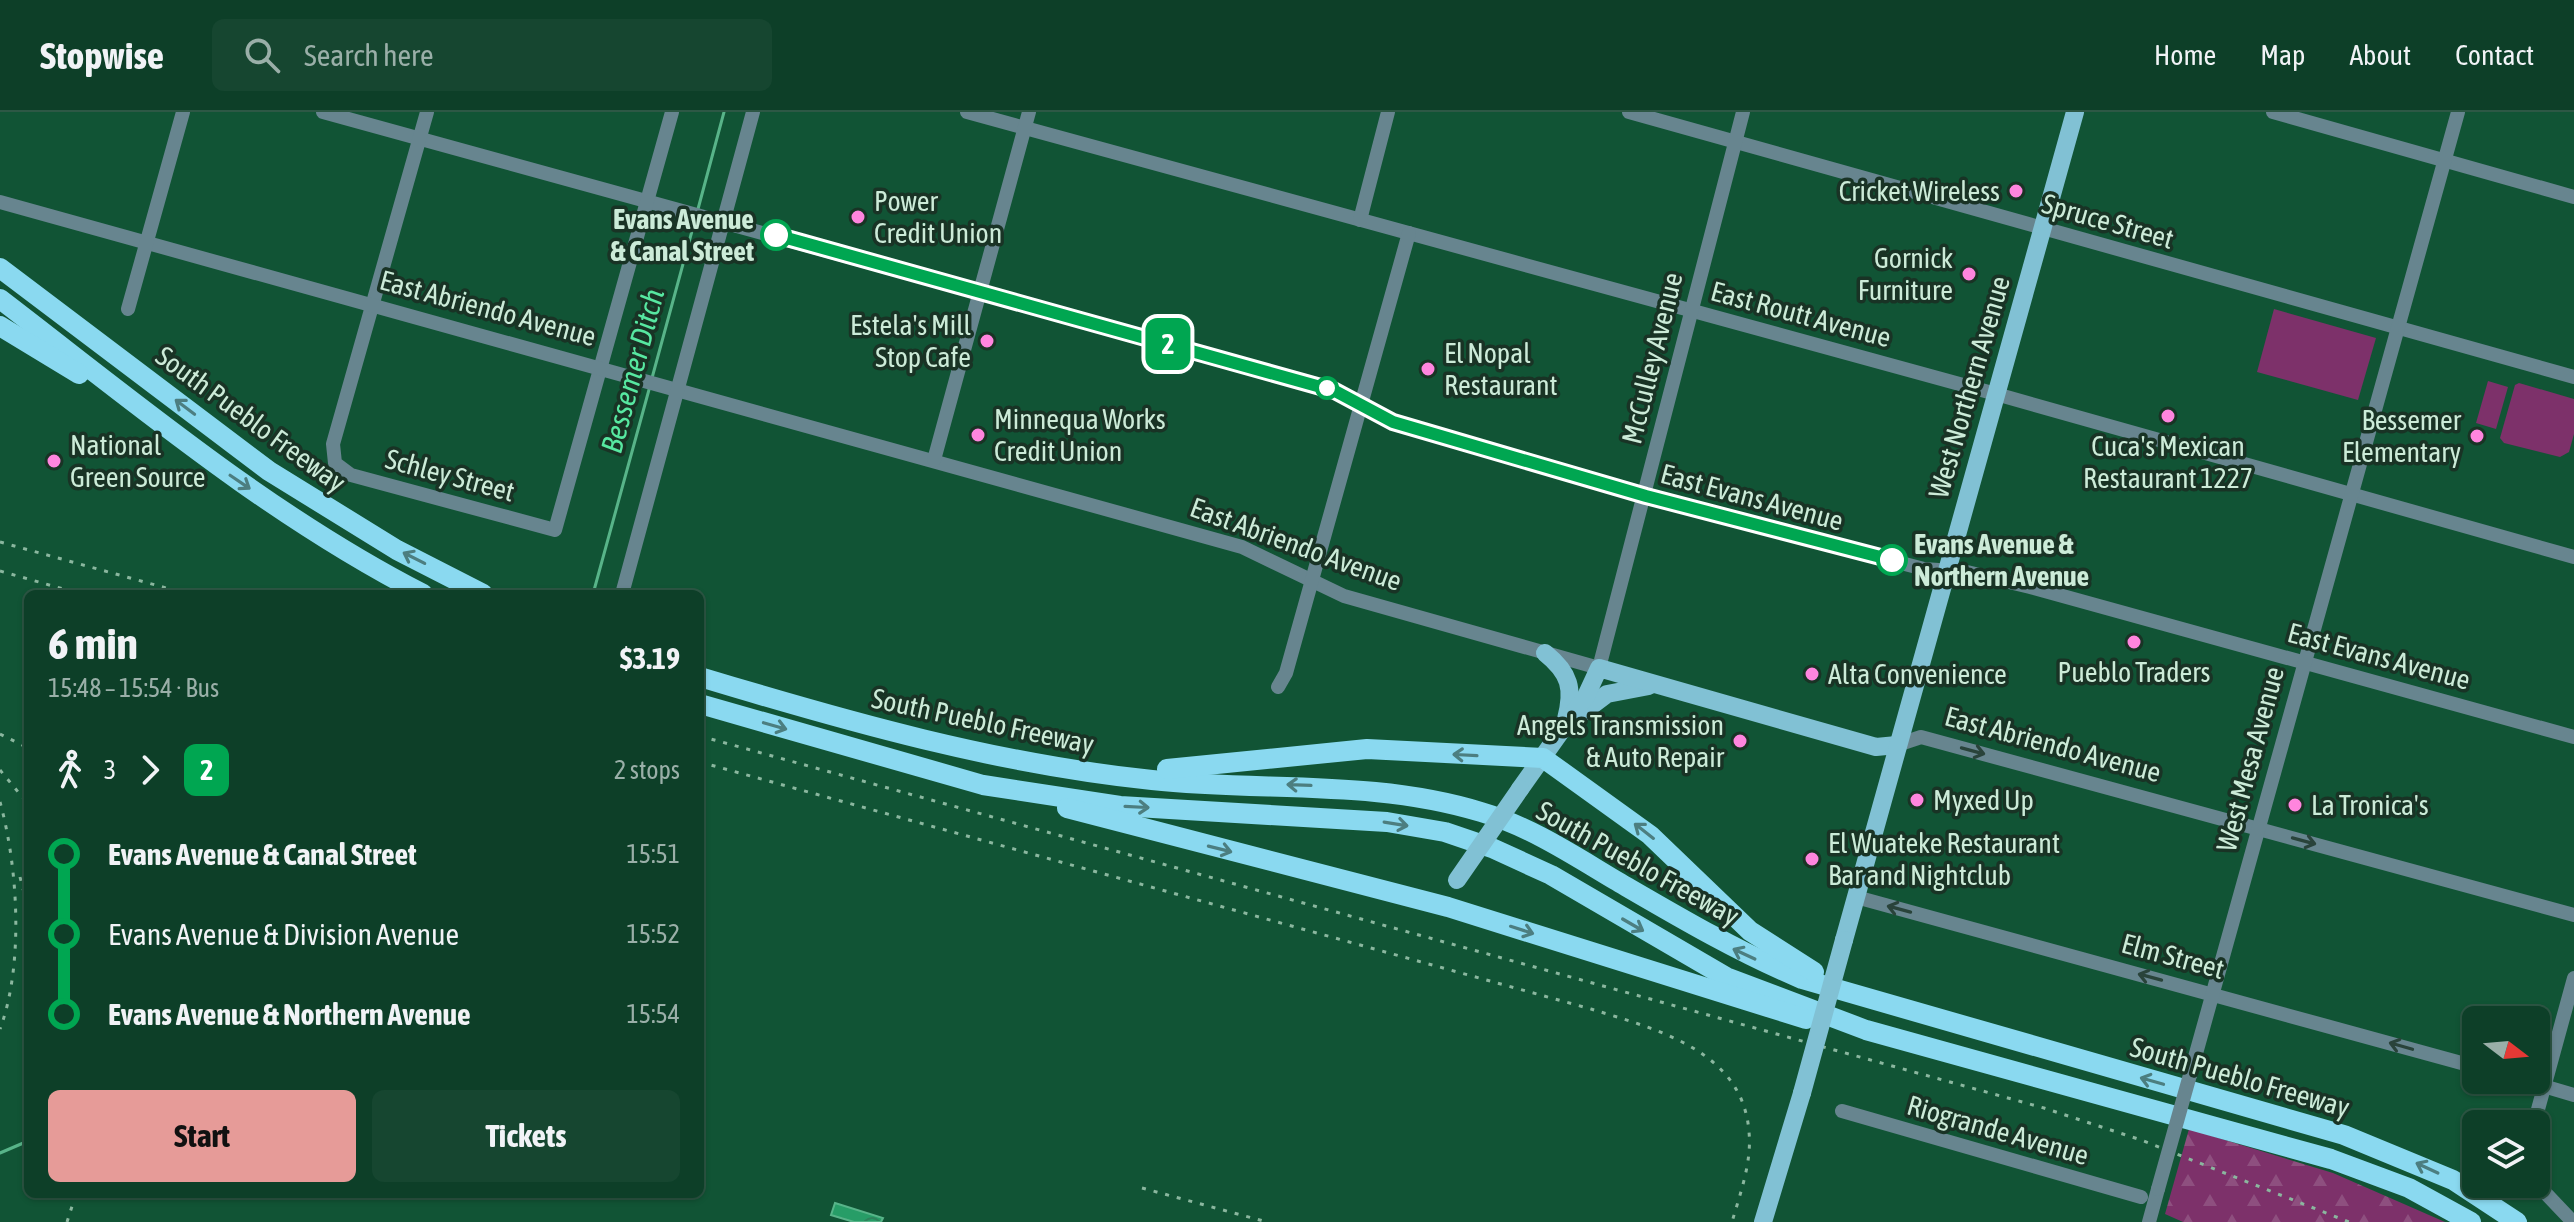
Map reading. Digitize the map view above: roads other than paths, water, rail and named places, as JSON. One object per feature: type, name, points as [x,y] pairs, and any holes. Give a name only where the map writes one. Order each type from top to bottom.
[{"type":"highway","name":"South Pueblo Freeway","points":[[4,269],[269,471],[397,550],[475,590]]},
{"type":"highway","name":"South Pueblo Freeway","points":[[0,299],[186,443],[333,543],[416,590]]},
{"type":"highway","points":[[0,326],[186,443]]},
{"type":"highway","name":"South Pueblo Freeway","points":[[704,678],[941,746],[1069,771],[1156,781],[1344,787],[1420,796],[1483,812],[1565,851],[1736,950],[1802,979],[2344,1135],[2453,1180],[2517,1222]]},
{"type":"highway","name":"South Pueblo Freeway","points":[[704,705],[983,785],[1120,806],[1387,822],[1445,832],[1492,848],[1551,875],[1726,977],[1866,1030],[2331,1159],[2409,1188],[2471,1222]]},
{"type":"highway","points":[[1069,771],[1185,769],[1367,749],[1543,758],[1650,835],[1762,939],[1814,972],[1888,1004]]},
{"type":"highway","points":[[983,785],[1448,907],[1790,1016],[1866,1030]]},
{"type":"main road","name":"West Northern Avenue","points":[[1763,1222],[1802,1093],[2075,112]]},
{"type":"main road","points":[[1545,653],[1562,666],[1571,682],[1564,727]]},
{"type":"main road","name":"East Abriendo Avenue","points":[[1599,668],[1876,747],[1897,745]]},
{"type":"main road","name":"McCulley Avenue","points":[[1448,907],[1457,880],[1586,696],[1599,668]]},
{"type":"main road","points":[[1564,727],[1607,694],[1629,687],[1659,685]]},
{"type":"street","points":[[128,309],[183,112]]},
{"type":"street","name":"East Evans Avenue","points":[[323,112],[1335,391],[1361,402],[1393,422],[1646,496],[1924,569],[1967,572],[2030,587],[2574,737]]},
{"type":"street","points":[[372,305],[427,112]]},
{"type":"street","points":[[602,368],[672,112]]},
{"type":"street","points":[[623,590],[753,112]]},
{"type":"street","name":"East Routt Avenue","points":[[967,112],[1996,394],[2574,557]]},
{"type":"street","points":[[934,460],[1029,112]]},
{"type":"street","points":[[1360,220],[1388,112]]},
{"type":"street","name":"Spruce Street","points":[[1629,112],[2574,377]]},
{"type":"street","name":"McCulley Avenue","points":[[1599,668],[1743,112]]},
{"type":"street","points":[[2273,112],[2574,197]]},
{"type":"street","name":"West Mesa Avenue","points":[[2149,1222],[2458,112]]},
{"type":"street","name":"East Abriendo Avenue","points":[[0,202],[1242,547],[1344,596],[1599,668]]},
{"type":"street","points":[[1278,687],[1286,673],[1409,233]]},
{"type":"street","name":"Schley Street","points":[[372,305],[333,444],[335,463],[351,475],[555,530],[602,368]]},
{"type":"street","name":"East Abriendo Avenue","points":[[1897,745],[1921,737],[2574,915]]},
{"type":"street","name":"Elm Street","points":[[1856,897],[2462,1063]]},
{"type":"street","points":[[2550,1064],[2574,978]]},
{"type":"street","points":[[2550,1088],[2574,1095]]},
{"type":"street","name":"Riogrande Avenue","points":[[1842,1111],[2141,1197]]},
{"type":"street","points":[[2550,1198],[2573,1222]]},
{"type":"water","points":[[835,1203],[883,1218],[881,1222],[854,1222],[831,1215]]},
{"type":"waterway","name":"Bessemer Ditch","points":[[698,209],[724,112]]},
{"type":"waterway","name":"Bessemer Ditch","points":[[652,378],[695,220]]},
{"type":"waterway","name":"Bessemer Ditch","points":[[594,590],[650,386]]},
{"type":"waterway","name":"Bessemer Ditch","points":[[0,1153],[24,1143]]},
{"type":"railway","points":[[0,542],[174,590]]},
{"type":"railway","points":[[0,571],[67,590]]},
{"type":"railway","points":[[0,734],[24,746]]},
{"type":"railway","points":[[704,737],[2044,1108],[2141,1140],[2349,1222]]},
{"type":"railway","points":[[704,763],[1591,1009],[1668,1035],[1713,1062],[1731,1081],[1743,1104],[1749,1132],[1749,1155],[1732,1222]]},
{"type":"railway","points":[[0,770],[24,799]]},
{"type":"railway","points":[[0,802],[11,856],[16,916],[13,976],[0,1029]]},
{"type":"railway","points":[[20,877],[24,892]]},
{"type":"railway","points":[[1142,1188],[1267,1222]]},
{"type":"railway","points":[[67,1222],[75,1198]]},
{"type":"place","name":"Cricket Wireless","points":[[2016,191]]},
{"type":"place","name":"Power Credit Union","points":[[858,217]]},
{"type":"place","name":"Evans Avenue & Canal Street","points":[[776,235]]},
{"type":"place","name":"Gornick Furniture","points":[[1969,274]]},
{"type":"place","name":"Estela's Mill Stop Cafe","points":[[987,341]]},
{"type":"place","name":"El Nopal Restaurant","points":[[1428,369]]},
{"type":"place","name":"Cuca's Mexican Restaurant 1227","points":[[2168,416]]},
{"type":"place","name":"Minnequa Works Credit Union","points":[[978,435]]},
{"type":"place","name":"Bessemer Elementary","points":[[2477,436]]},
{"type":"place","name":"National Green Source","points":[[54,461]]},
{"type":"place","name":"Evans Avenue & Northern Avenue","points":[[1892,560]]},
{"type":"place","name":"Pueblo Traders","points":[[2134,642]]},
{"type":"place","name":"Alta Convenience","points":[[1812,674]]},
{"type":"place","name":"Angels Transmission & Auto Repair","points":[[1740,741]]},
{"type":"place","name":"Myxed Up","points":[[1917,800]]},
{"type":"place","name":"La Tronica's","points":[[2295,805]]},
{"type":"place","name":"El Wuateke Restaurant Bar and Nightclub","points":[[1812,859]]}]
